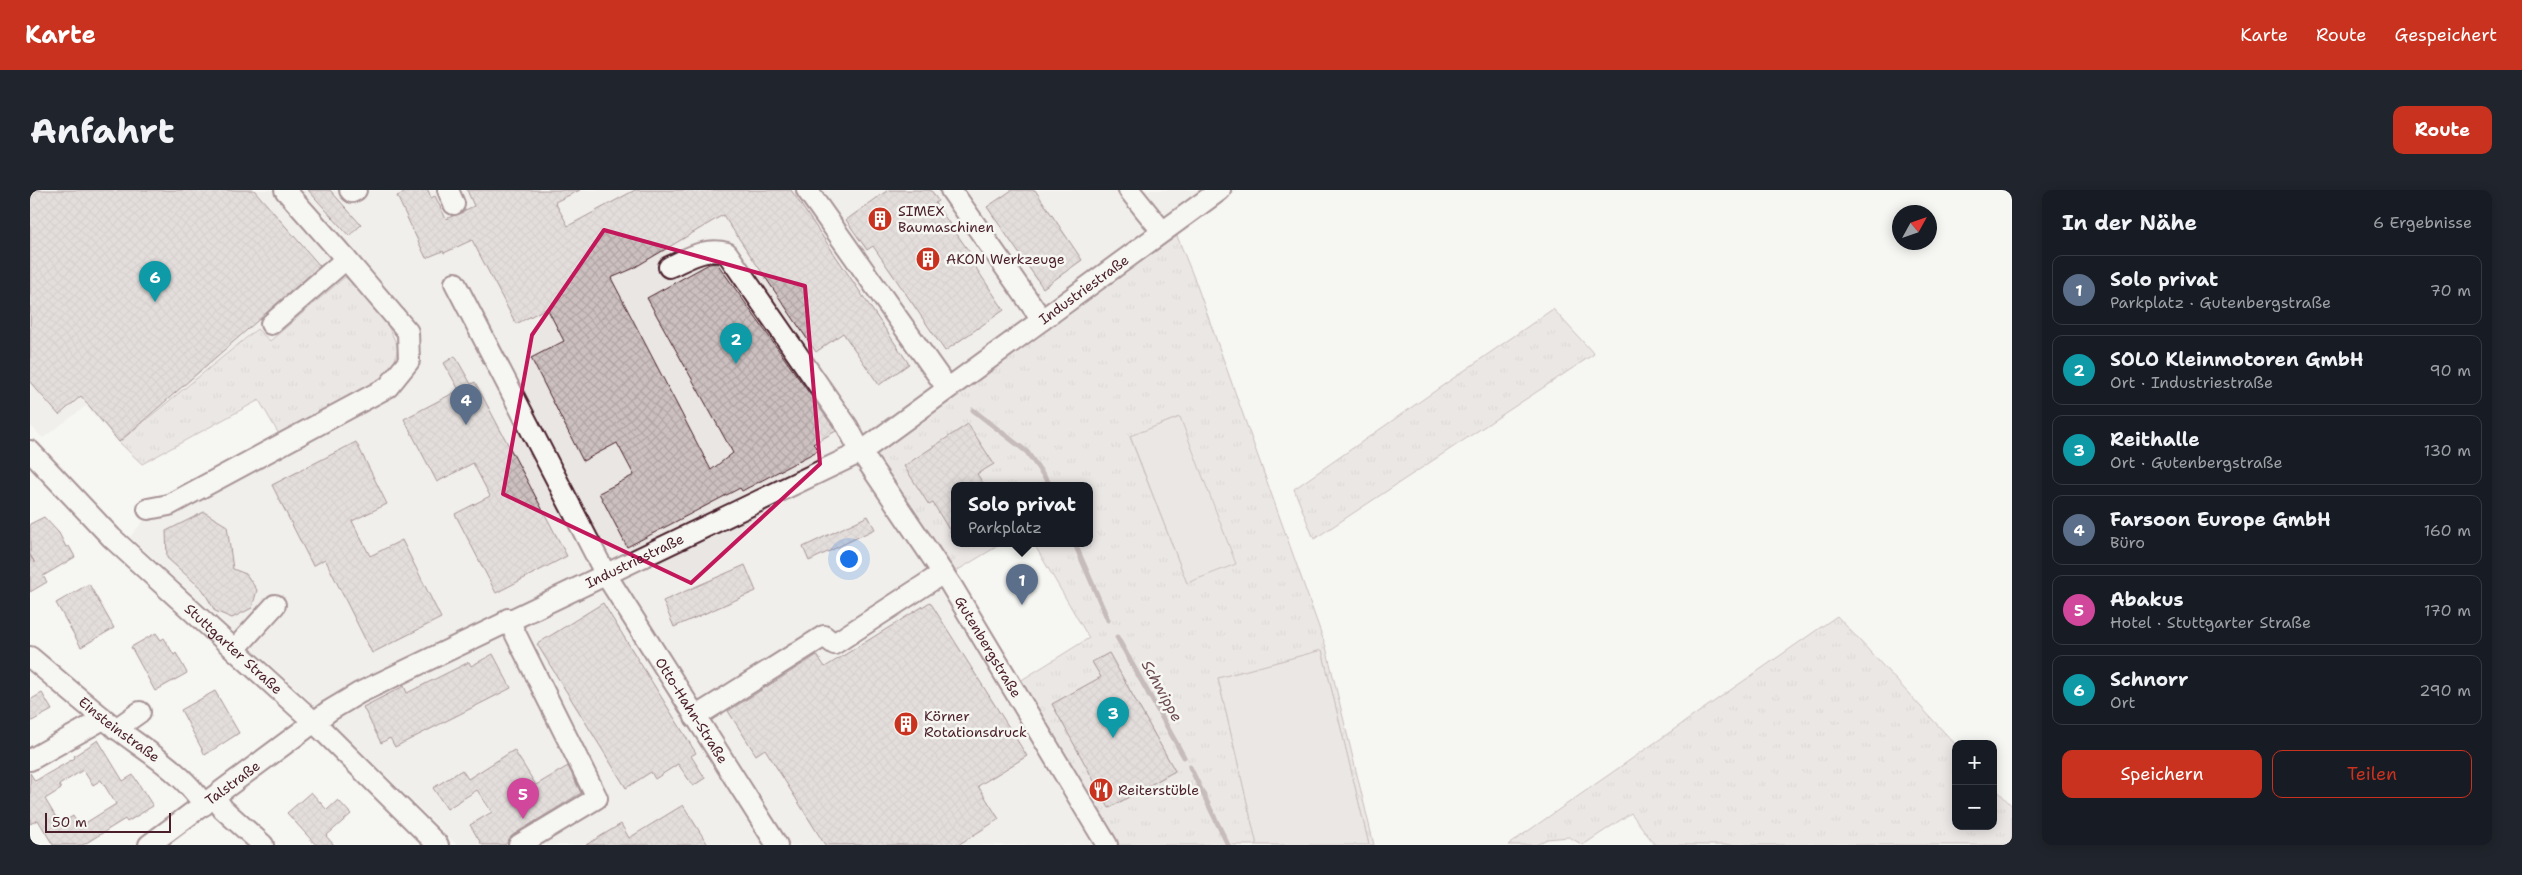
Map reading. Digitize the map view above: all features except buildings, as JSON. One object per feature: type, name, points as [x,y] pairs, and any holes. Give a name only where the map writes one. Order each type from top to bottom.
[{"type":"street","points":[[148,509],[169,505],[388,387],[409,361],[408,332],[346,258],[285,190]]},
{"type":"street","points":[[350,190],[352,192],[356,190]]},
{"type":"street","points":[[807,190],[947,388]]},
{"type":"street","points":[[951,190],[1042,320]]},
{"type":"street","points":[[1129,190],[1162,231]]},
{"type":"street","name":"Industriestraße","points":[[315,723],[359,693],[508,619],[862,452],[1220,190]]},
{"type":"street","name":"Gutenbergstraße","points":[[669,267],[715,249],[727,252],[847,426],[862,452],[943,573],[1107,845]]},
{"type":"street","points":[[271,324],[346,258]]},
{"type":"street","name":"Otto-Hahn-Straße","points":[[455,283],[606,574],[777,845]]},
{"type":"street","name":"Stuttgarter Straße","points":[[30,451],[112,538],[315,723],[438,845]]},
{"type":"street","points":[[695,717],[824,636],[834,644],[943,573]]},
{"type":"street","points":[[235,650],[275,605]]},
{"type":"street","points":[[508,619],[597,798],[519,845]]},
{"type":"street","name":"Einsteinstraße","points":[[30,657],[110,724],[178,775],[194,790],[224,809],[263,845]]},
{"type":"street","points":[[30,760],[140,712]]},
{"type":"street","name":"Talstraße","points":[[150,845],[315,723]]},
{"type":"highlighted area","points":[[604,230],[805,286],[820,464],[691,583],[503,494],[532,335]]},
{"type":"shaded area","points":[[30,190],[1237,190],[1177,236],[862,459],[1111,845],[457,845],[308,699],[130,537],[164,496],[280,436],[269,341],[256,329],[119,442],[86,406],[43,438],[30,425]]},
{"type":"green space","points":[[1177,236],[1196,283],[1326,647],[1374,845],[1369,845],[1322,650],[1218,678],[1257,845],[1111,845],[862,459]],"holes":[[[1179,417],[1187,583],[1130,437]],[[951,482],[1093,482],[1093,547],[1036,547],[1089,638],[1020,681],[953,573],[996,547],[951,547]],[[1109,653],[1175,771],[1110,808],[1052,704],[1101,677],[1093,662]]]},
{"type":"green space","points":[[345,277],[378,305],[398,347],[394,365],[372,389],[280,436],[259,400],[142,464],[119,442],[257,329],[270,341]]},
{"type":"green space","points":[[1553,309],[1594,354],[1314,539],[1294,489]]},
{"type":"green space","points":[[1180,417],[1236,564],[1187,583],[1130,436]]},
{"type":"green space","points":[[1837,616],[1952,741],[1952,830],[1997,830],[1997,790],[2012,806],[2012,845],[1655,845],[1631,813],[1583,845],[1569,837],[1547,839],[1536,845],[1508,845]]},
{"type":"green space","points":[[1322,650],[1369,845],[1257,845],[1218,678]]},
{"type":"waterway","name":"Schwippe","points":[[973,410],[1027,452],[1048,482]]},
{"type":"waterway","name":"Schwippe","points":[[1076,547],[1108,620]]},
{"type":"waterway","name":"Schwippe","points":[[1117,637],[1184,757]]},
{"type":"waterway","name":"Schwippe","points":[[1190,767],[1228,845]]},
{"type":"place","name":"SIMEX Baumaschinen","points":[[880,219]]},
{"type":"place","name":"AKON Werkzeuge","points":[[928,259]]},
{"type":"place","name":"Schnorr","points":[[155,302]]},
{"type":"place","name":"SOLO Kleinmotoren GmbH","points":[[736,364]]},
{"type":"place","name":"Farsoon Europe GmbH","points":[[466,425]]},
{"type":"place","name":"Solo privat","points":[[1022,605]]},
{"type":"place","name":"Körner Rotationsdruck","points":[[906,724]]},
{"type":"place","name":"Reithalle","points":[[1113,738]]},
{"type":"place","name":"Reiterstüble","points":[[1101,790]]},
{"type":"place","name":"Abakus","points":[[523,819]]}]
